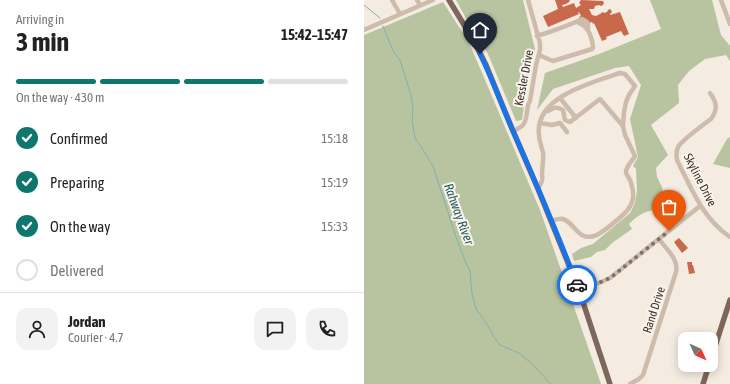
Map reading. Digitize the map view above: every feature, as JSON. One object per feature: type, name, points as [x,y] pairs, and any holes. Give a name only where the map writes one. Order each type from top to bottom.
[{"type":"main road","points":[[449,0],[475,43],[486,65],[538,189],[579,290],[610,384]]},
{"type":"main road","points":[[718,337],[730,300]]},
{"type":"main road","points":[[703,384],[707,372]]},
{"type":"street","points":[[392,0],[400,14]]},
{"type":"street","points":[[417,0],[420,6]]},
{"type":"street","points":[[364,30],[433,0]]},
{"type":"street","name":"Kessler Drive","points":[[513,131],[521,127],[525,122],[539,55],[540,46],[528,0]]},
{"type":"street","points":[[721,0],[730,24]]},
{"type":"street","points":[[537,36],[577,22],[588,29],[593,45],[592,49],[553,61],[539,55]]},
{"type":"street","points":[[538,189],[543,180],[543,153],[538,134],[544,112],[567,92],[620,73],[625,74],[635,86],[626,102],[623,126],[626,139],[635,156],[626,172],[633,187],[634,197],[632,203],[624,214],[594,236],[584,236],[577,232],[567,221],[562,218],[551,221]]},
{"type":"street","name":"Skyline Drive","points":[[710,93],[715,100],[716,110],[714,114],[679,145],[676,156],[700,206],[714,224],[730,237]]},
{"type":"street","points":[[560,98],[576,118]]},
{"type":"street","points":[[542,116],[554,108],[560,108],[563,110],[565,120],[567,122],[572,121],[600,99],[623,126]]},
{"type":"street","points":[[540,123],[552,125],[560,123],[567,132]]},
{"type":"street","points":[[579,290],[610,278],[700,206]]},
{"type":"street","name":"Rand Drive","points":[[630,384],[643,375],[676,272],[677,267],[674,258],[659,239]]},
{"type":"green space","points":[[456,0],[523,0],[535,49],[529,70],[522,120],[516,121],[488,54]]},
{"type":"green space","points":[[650,0],[712,0],[721,35],[730,46],[730,61],[726,55],[705,59],[689,71],[678,85],[679,103],[651,125],[668,155],[656,168],[657,177],[662,187],[665,208],[642,214],[629,224],[632,229],[612,243],[605,250],[597,252],[591,257],[574,261],[572,254],[581,248],[593,244],[630,213],[635,203],[637,191],[636,169],[633,166],[638,157],[630,119],[641,85],[629,66],[615,68],[553,89],[537,110],[545,73],[599,54],[661,29]]},
{"type":"green space","points":[[443,2],[468,41],[540,210],[601,384],[364,384],[364,35]]},
{"type":"green space","points":[[730,137],[730,168],[713,164],[727,139]]},
{"type":"building","points":[[555,0],[570,0],[566,4],[562,5],[563,7],[574,3],[576,8],[581,5],[579,3],[581,0],[603,1],[603,5],[595,6],[594,9],[589,9],[592,15],[596,16],[603,12],[607,12],[610,9],[612,12],[610,15],[620,12],[629,34],[624,36],[621,31],[606,37],[607,39],[602,41],[594,23],[593,24],[592,22],[586,24],[582,22],[579,17],[581,16],[579,12],[579,14],[548,27],[543,16],[558,9]]},
{"type":"building","points":[[679,238],[688,248],[682,253],[674,242]]},
{"type":"building","points":[[687,262],[692,262],[695,273],[689,274]]},
{"type":"waterway","name":"Rahway River","points":[[364,5],[380,18]]},
{"type":"waterway","name":"Rahway River","points":[[383,26],[393,51],[400,60],[411,95],[413,109],[412,121],[415,138],[433,166],[455,234],[470,271],[472,294],[476,309],[500,345],[519,353],[551,384]]},
{"type":"way so far","points":[[577,285],[579,290],[610,278],[669,231]]},
{"type":"route","points":[[480,54],[568,260],[577,285]]}]
